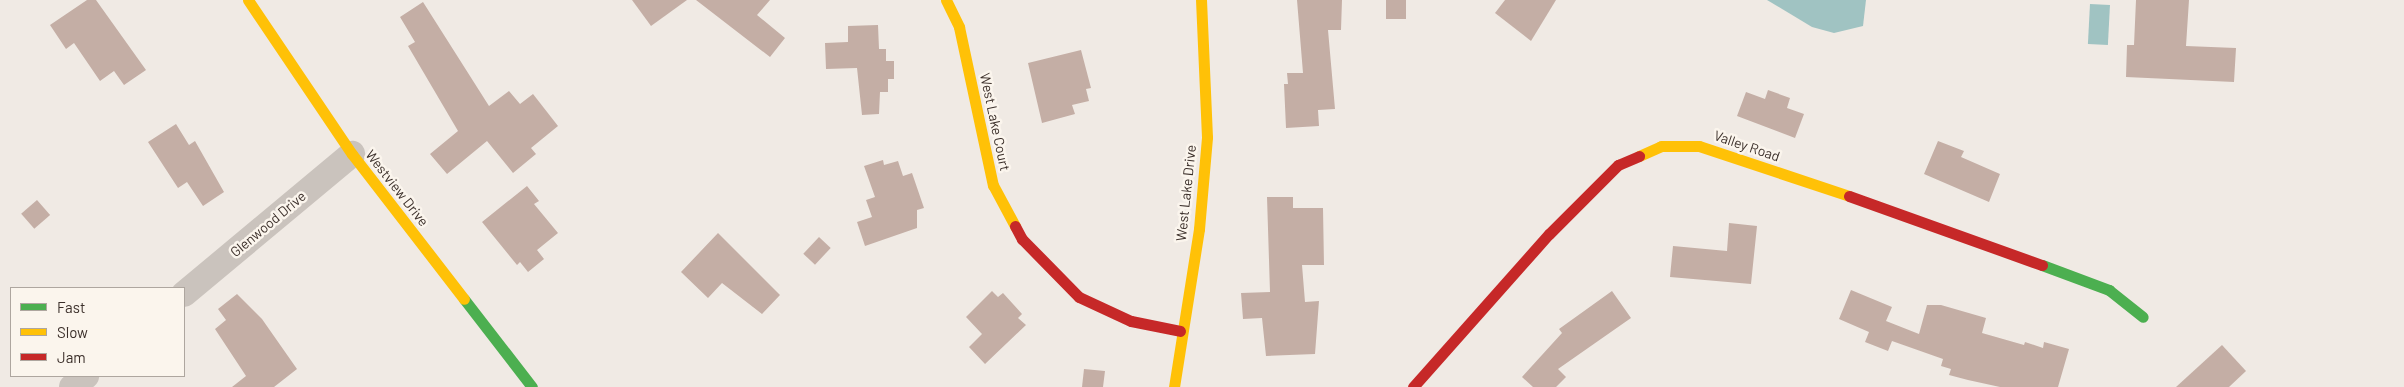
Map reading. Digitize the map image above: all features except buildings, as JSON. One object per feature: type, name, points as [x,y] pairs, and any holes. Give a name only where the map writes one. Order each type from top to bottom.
[{"type":"street","name":"Westview Drive","points":[[248,0],[352,154],[532,387]]},
{"type":"street","name":"West Lake Court","points":[[946,0],[959,27],[993,184],[1022,239],[1080,297],[1131,321],[1180,331]]},
{"type":"street","name":"West Lake Drive","points":[[1174,387],[1180,331],[1199,229],[1207,131],[1200,0]]},
{"type":"street","name":"Valley Road","points":[[1413,387],[1549,234],[1618,165],[1661,146],[1699,146],[1949,230],[2109,290],[2143,317]]},
{"type":"street","name":"Glenwood Drive","points":[[185,293],[352,154]]},
{"type":"street","points":[[72,387],[85,377]]},
{"type":"water","points":[[1767,0],[1866,0],[1863,26],[1834,33],[1812,27]]},
{"type":"water","points":[[2090,4],[2110,5],[2108,45],[2088,44]]},
{"type":"traffic: fast","points":[[2042,265],[2109,290],[2143,317]]},
{"type":"traffic: fast","points":[[464,299],[532,387]]},
{"type":"traffic: slow","points":[[248,0],[352,154],[464,299]]},
{"type":"traffic: slow","points":[[946,0],[959,27],[993,185],[1015,226]]},
{"type":"traffic: slow","points":[[1174,387],[1199,229],[1207,137],[1201,0]]},
{"type":"traffic: slow","points":[[1639,156],[1661,146],[1699,146],[1849,196]]},
{"type":"traffic: jam","points":[[1413,387],[1549,234],[1618,165],[1639,156]]},
{"type":"traffic: jam","points":[[1849,196],[2042,265]]},
{"type":"traffic: jam","points":[[1015,226],[1022,239],[1079,297],[1131,321],[1180,331]]}]
